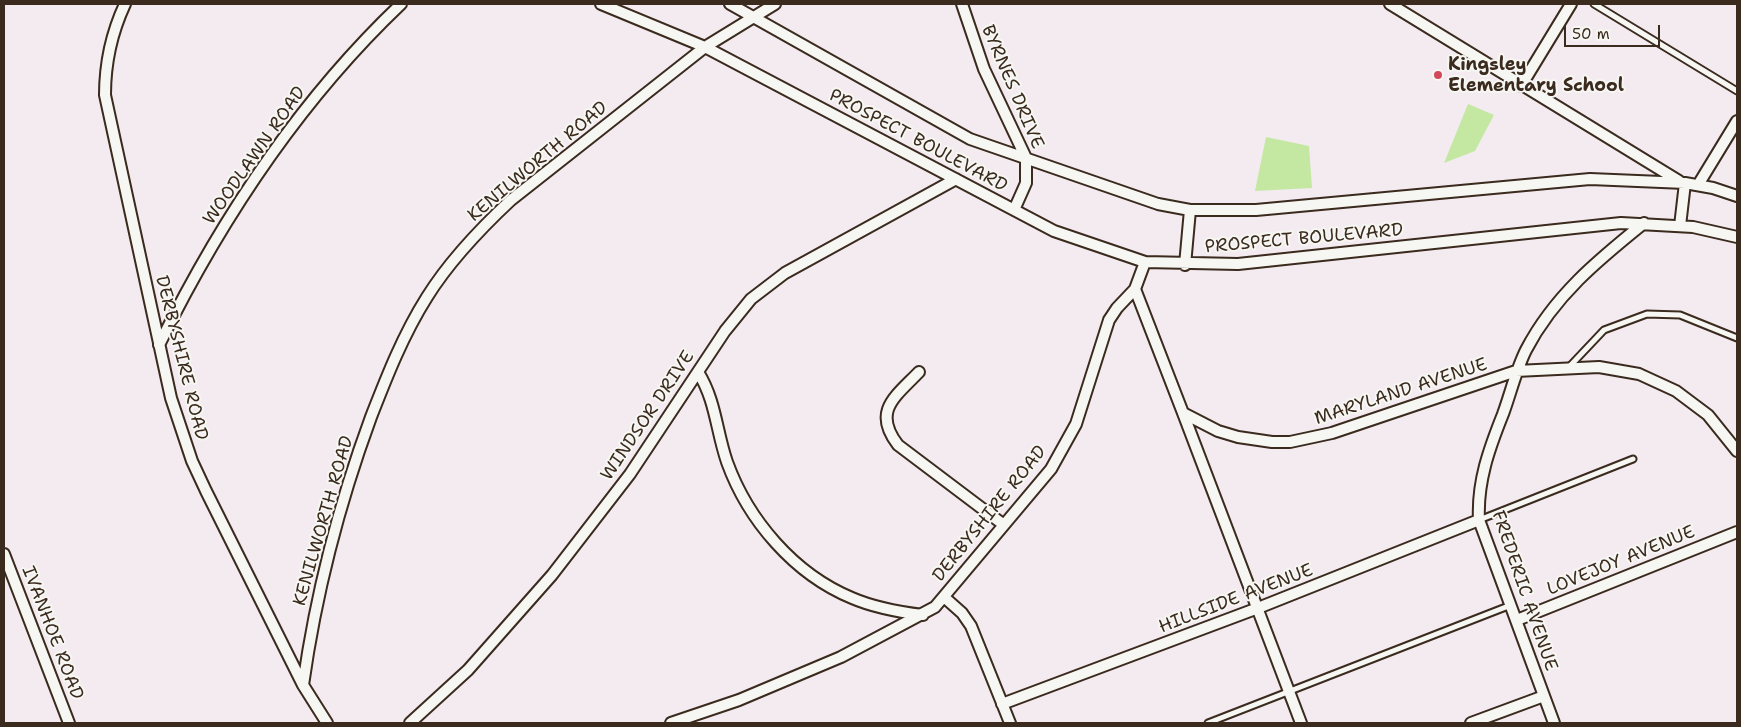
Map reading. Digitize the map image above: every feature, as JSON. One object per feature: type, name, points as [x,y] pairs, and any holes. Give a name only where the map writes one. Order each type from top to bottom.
[{"type":"street","name":"DERBYSHIRE ROAD","points":[[125,4],[106,57],[105,95],[171,398],[192,461],[303,685],[327,723]]},
{"type":"street","name":"WOODLAWN ROAD","points":[[159,345],[204,259],[260,170],[324,87],[402,4]]},
{"type":"street","name":"PROSPECT BOULEVARD","points":[[601,4],[705,47],[1054,231],[1145,262],[1185,265],[1238,264],[1290,260],[1585,226],[1644,224],[1680,226],[1737,237]]},
{"type":"street","name":"PROSPECT BOULEVARD","points":[[730,4],[970,139],[1158,204],[1190,210],[1256,210],[1590,179],[1698,184],[1737,196]]},
{"type":"street","name":"KENILWORTH ROAD","points":[[303,685],[316,605],[346,491],[365,433],[397,353],[427,297],[466,245],[511,200],[705,47],[755,18],[774,4]]},
{"type":"street","name":"BYRNES DRIVE","points":[[962,4],[984,69],[1026,158],[1026,183],[1014,210]]},
{"type":"street","points":[[1390,4],[1521,86],[1684,183],[1680,226]]},
{"type":"street","points":[[1521,86],[1571,4]]},
{"type":"street","points":[[1698,184],[1737,121]]},
{"type":"street","name":"WINDSOR DRIVE","points":[[410,723],[468,670],[552,575],[630,474],[738,314],[767,285],[869,225],[956,179]]},
{"type":"street","points":[[1185,265],[1190,210]]},
{"type":"street","name":"FREDERIC AVENUE","points":[[1554,723],[1479,520],[1478,500],[1481,477],[1516,371],[1536,331],[1562,295],[1578,278],[1644,224]]},
{"type":"street","name":"DERBYSHIRE ROAD","points":[[923,615],[935,607],[944,597],[1052,468],[1067,444],[1076,424],[1109,320],[1116,308],[1135,289],[1145,262]]},
{"type":"street","points":[[1135,289],[1301,723]]},
{"type":"street","name":"MARYLAND AVENUE","points":[[1183,413],[1218,431],[1238,437],[1272,442],[1290,442],[1332,433],[1516,371],[1600,367],[1620,370],[1658,381],[1693,402],[1708,415],[1737,451]]},
{"type":"street","points":[[698,372],[713,402],[721,439],[736,483],[747,504],[774,542],[791,558],[832,588],[853,599],[886,609],[923,615]]},
{"type":"street","points":[[919,372],[891,400],[886,411],[886,424],[890,435],[898,445],[1004,524]]},
{"type":"street","name":"HILLSIDE AVENUE","points":[[1002,704],[1258,608],[1479,520]]},
{"type":"street","name":"LOVEJOY AVENUE","points":[[1517,620],[1737,532]]},
{"type":"street","name":"IVANHOE ROAD","points":[[4,554],[69,723]]},
{"type":"street","points":[[944,597],[962,613],[971,626],[1010,723]]},
{"type":"street","points":[[671,723],[740,700],[841,657],[923,615]]},
{"type":"street","points":[[1471,723],[1544,696]]},
{"type":"lane","points":[[1594,4],[1737,91]]},
{"type":"lane","points":[[1567,368],[1604,330],[1647,314],[1680,316],[1737,338]]},
{"type":"lane","points":[[1479,520],[1633,459]]},
{"type":"lane","points":[[1208,723],[1512,605]]},
{"type":"green space","points":[[1468,104],[1494,115],[1475,151],[1444,163]]},
{"type":"green space","points":[[1266,137],[1309,146],[1312,188],[1255,191]]},
{"type":"place","name":"Kingsley Elementary School","points":[[1438,75]]}]
